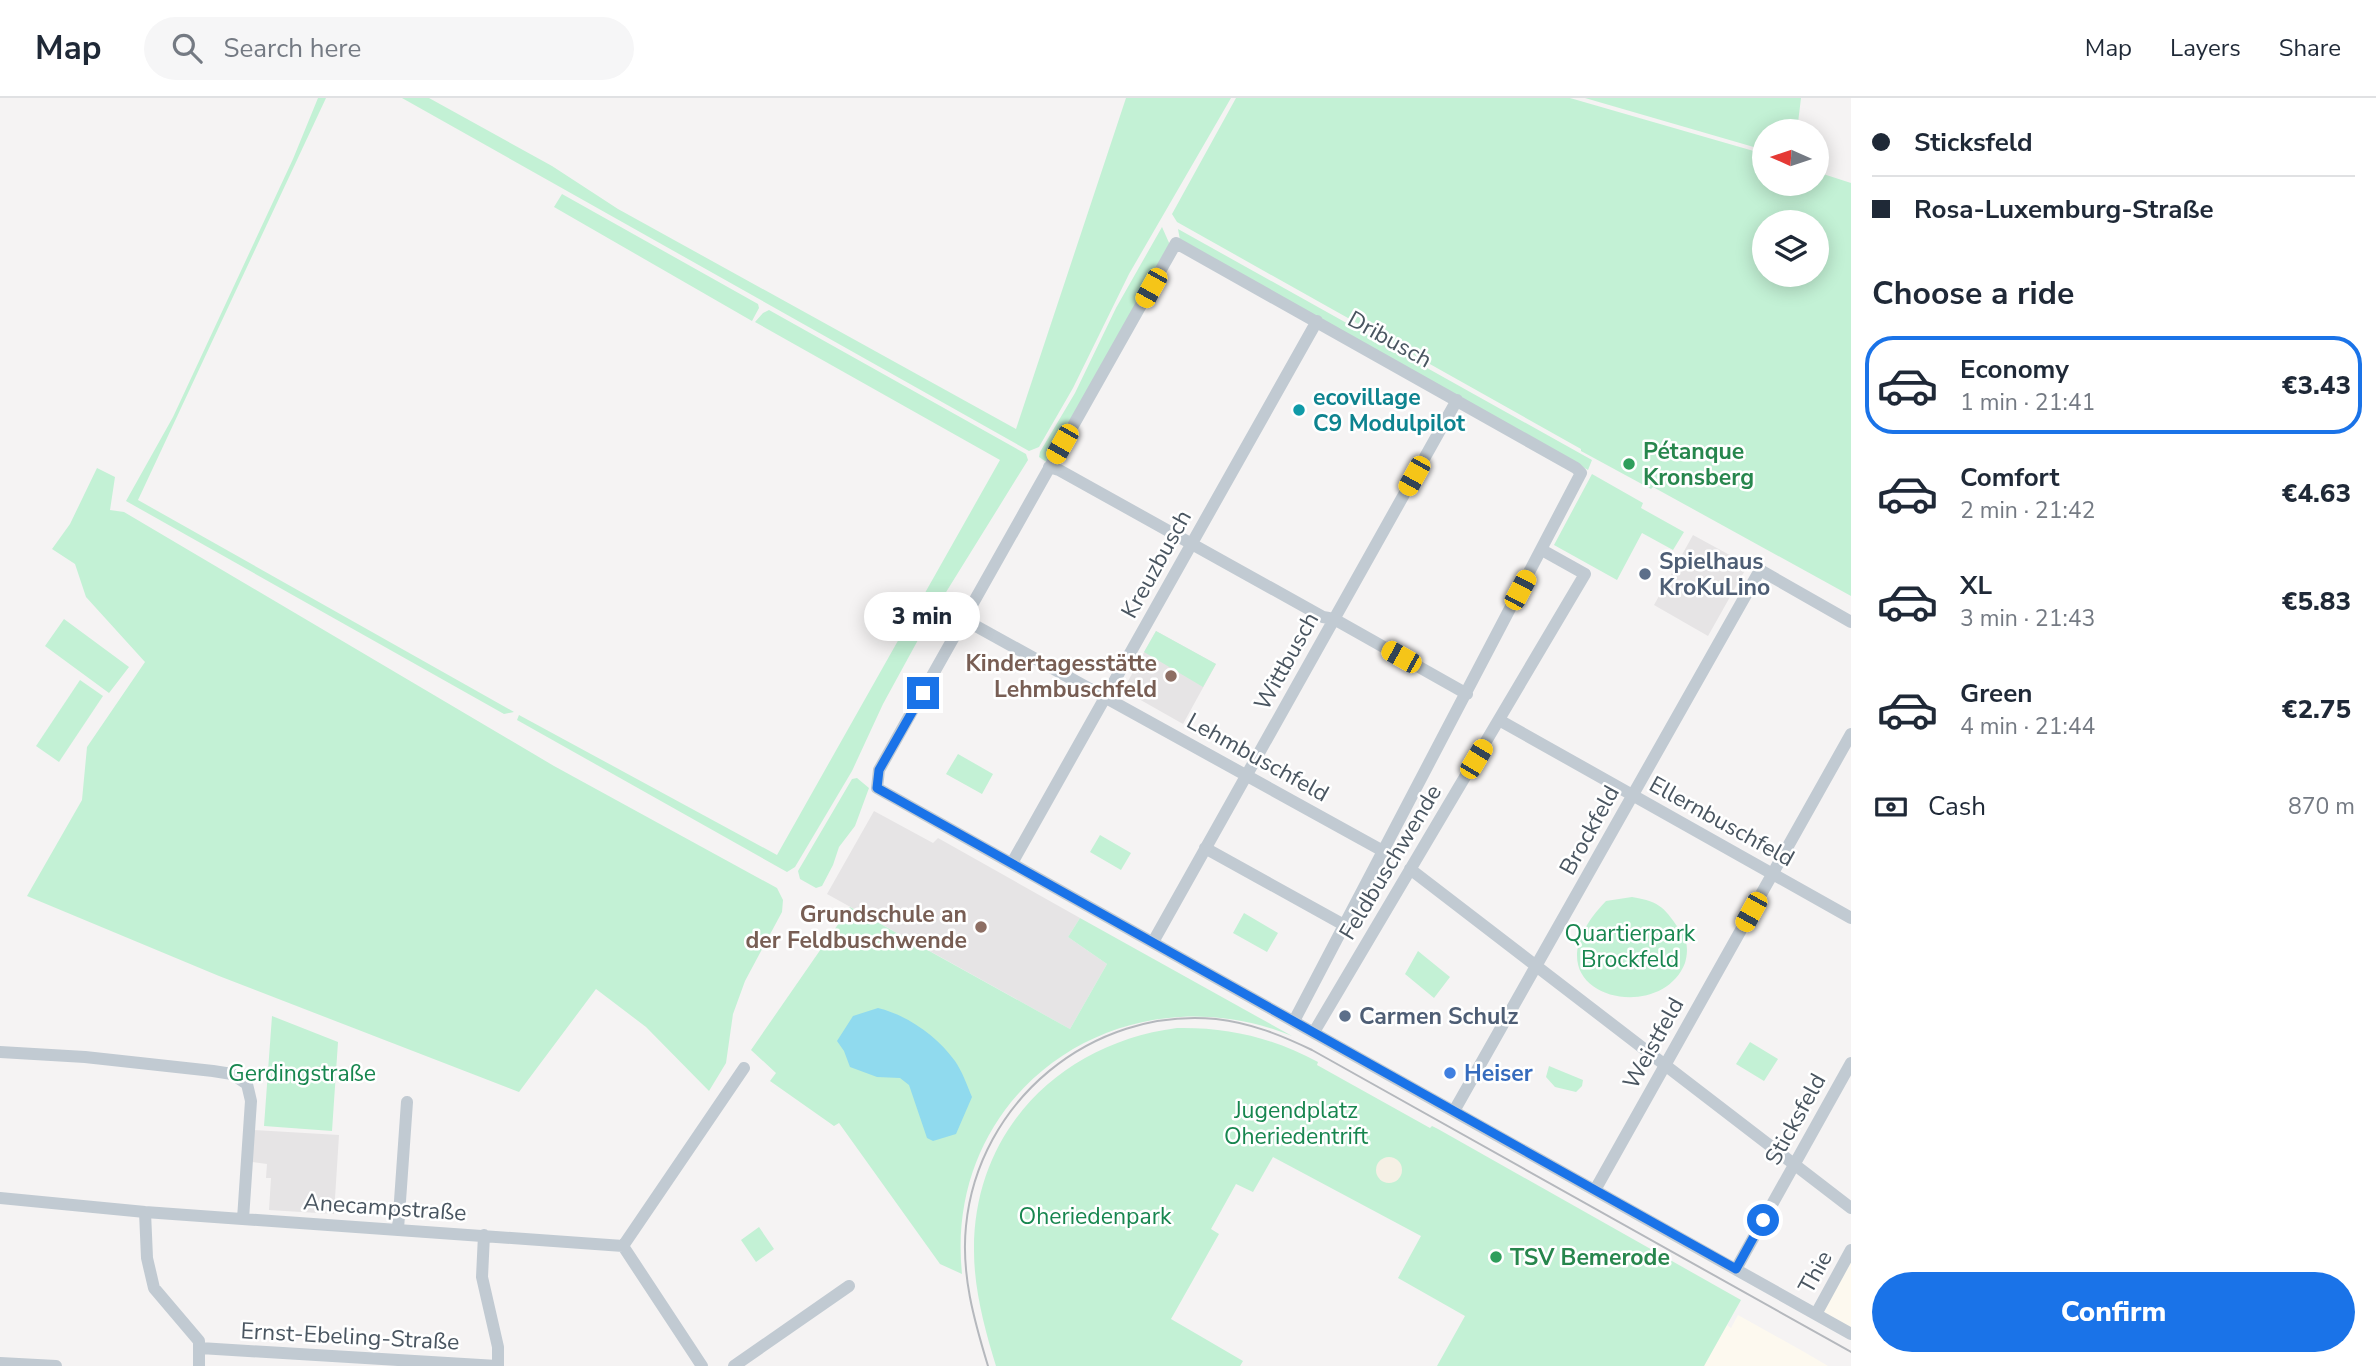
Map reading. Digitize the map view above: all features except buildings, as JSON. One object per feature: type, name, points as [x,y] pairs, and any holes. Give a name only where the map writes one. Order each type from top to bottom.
[{"type":"street","name":"Dribusch","points":[[1049,467],[1176,243],[1457,400],[1581,473]]},
{"type":"street","name":"Kreuzbusch","points":[[1012,863],[1317,321]]},
{"type":"street","name":"Wittbusch","points":[[1153,942],[1457,400]]},
{"type":"street","points":[[1467,694],[1334,619],[1322,617],[1059,470],[1049,467],[879,770],[877,788],[1851,1334]]},
{"type":"street","name":"Feldbuschwende","points":[[1294,1021],[1581,473]]},
{"type":"street","name":"Feldbuschwende","points":[[1314,1032],[1585,574],[1542,550]]},
{"type":"street","name":"Brockfeld","points":[[1454,1111],[1760,570],[1851,622]]},
{"type":"street","name":"Lehmbuschfeld","points":[[965,620],[1383,850]]},
{"type":"street","name":"Ellernbuschfeld","points":[[1499,720],[1851,918]]},
{"type":"street","name":"Weistfeld","points":[[1595,1190],[1851,734]]},
{"type":"street","points":[[1206,848],[1344,925]]},
{"type":"street","points":[[1410,869],[1851,1208]]},
{"type":"street","points":[[0,1052],[85,1056],[213,1071],[232,1074],[247,1084],[251,1101],[243,1219]]},
{"type":"street","name":"Sticksfeld","points":[[1736,1269],[1794,1164],[1847,1080],[1851,1063]]},
{"type":"street","points":[[702,1366],[623,1246],[744,1068]]},
{"type":"street","points":[[398,1230],[407,1102]]},
{"type":"street","name":"Anecampstraße","points":[[0,1198],[145,1212],[623,1246]]},
{"type":"street","points":[[145,1212],[147,1258],[154,1288],[199,1341],[199,1366]]},
{"type":"street","points":[[484,1236],[482,1277],[498,1347],[497,1366]]},
{"type":"street","name":"Thie","points":[[1816,1314],[1851,1250]]},
{"type":"street","points":[[734,1366],[849,1286]]},
{"type":"street","name":"Ernst-Ebeling-Straße","points":[[200,1348],[497,1366]]},
{"type":"street","points":[[0,1363],[56,1366]]},
{"type":"shaded area","points":[[1693,535],[1748,565],[1708,636],[1654,605]]},
{"type":"shaded area","name":"Kindertagesstätte Lehmbuschfeld","points":[[1156,631],[1216,664],[1183,724],[1123,690]]},
{"type":"shaded area","name":"Grundschule an der Feldbuschwende","points":[[874,811],[933,843],[938,838],[1080,918],[1068,937],[1107,964],[1070,1029],[827,894]]},
{"type":"shaded area","points":[[254,1130],[339,1135],[334,1214],[269,1210],[271,1178],[266,1178],[267,1164],[252,1162]]},
{"type":"shaded area","points":[[1851,1259],[1851,1328],[1822,1311]]},
{"type":"shaded area","points":[[1738,1315],[1828,1366],[1704,1366],[1727,1325],[1731,1328]]},
{"type":"green space","points":[[318,98],[326,98],[138,500],[514,712],[504,714],[126,501],[173,417],[293,159]]},
{"type":"green space","points":[[402,98],[429,98],[552,166],[618,209],[1016,429],[1126,98],[1231,98],[1129,274],[1073,388],[1039,447],[1029,451]]},
{"type":"green space","points":[[1236,98],[1570,98],[1752,151],[1752,196],[1829,196],[1829,176],[1851,183],[1851,596],[1653,487],[1651,489],[1581,451],[1177,222],[1172,214]]},
{"type":"green space","points":[[1585,98],[1801,98],[1798,119],[1752,119],[1752,147]]},
{"type":"green space","points":[[562,194],[758,304],[759,308],[752,321],[554,207]]},
{"type":"green space","points":[[1162,227],[1170,245],[1048,463],[1039,457],[1040,452],[1075,393],[1116,308]]},
{"type":"green space","points":[[1178,229],[1592,460],[1588,470],[1180,240]]},
{"type":"green space","points":[[769,310],[1026,454],[1028,460],[930,618],[883,704],[852,771],[795,867],[787,872],[517,720],[519,715],[777,855],[1000,460],[755,322]]},
{"type":"green space","points":[[97,468],[115,477],[110,510],[124,512],[554,766],[777,888],[783,900],[782,912],[745,981],[733,1014],[726,1063],[709,1091],[646,1027],[596,989],[519,1092],[219,976],[27,896],[82,800],[87,747],[145,662],[86,597],[75,564],[52,549],[70,524]]},
{"type":"green space","points":[[1592,474],[1643,503],[1641,508],[1684,532],[1673,550],[1642,533],[1617,580],[1554,545]]},
{"type":"green space","points":[[64,619],[129,667],[109,693],[45,646]]},
{"type":"green space","points":[[1156,631],[1216,664],[1203,687],[1144,652]]},
{"type":"green space","points":[[80,680],[103,696],[59,762],[36,746]]},
{"type":"green space","points":[[958,754],[993,774],[982,794],[946,774]]},
{"type":"green space","points":[[857,778],[869,788],[855,826],[839,847],[822,886],[816,888],[800,879],[798,871],[852,779]]},
{"type":"green space","points":[[1100,835],[1131,853],[1121,870],[1090,852]]},
{"type":"green space","name":"Quartierpark Brockfeld","points":[[1632,897],[1650,901],[1666,912],[1684,936],[1687,951],[1685,963],[1670,983],[1649,995],[1625,997],[1602,992],[1585,979],[1577,959],[1583,933],[1606,901]]},
{"type":"green space","points":[[850,907],[1070,1029],[1107,964],[1068,937],[1080,918],[1292,1036],[1229,1019],[1166,1018],[1108,1032],[1056,1060],[1014,1099],[982,1149],[964,1208],[962,1274],[940,1264],[839,1123],[834,1126],[770,1081],[776,1073],[751,1050]]},
{"type":"green space","points":[[1244,913],[1278,933],[1267,952],[1233,933]]},
{"type":"green space","points":[[1418,951],[1450,977],[1434,998],[1405,974]]},
{"type":"green space","name":"Gerdingstraße","points":[[272,1016],[338,1042],[332,1131],[264,1126]]},
{"type":"green space","name":"Oheriedenpark","points":[[1177,1028],[1232,1032],[1285,1046],[1741,1300],[1704,1366],[1437,1366],[1465,1316],[1398,1278],[1421,1236],[1273,1157],[1253,1192],[1236,1184],[1211,1229],[1219,1234],[1171,1319],[1243,1361],[1240,1366],[996,1366],[978,1295],[974,1251],[978,1207],[989,1167],[1007,1131],[1032,1100],[1062,1073],[1096,1052],[1135,1037]]},
{"type":"green space","points":[[1750,1042],[1778,1059],[1764,1081],[1736,1064]]},
{"type":"green space","points":[[1549,1066],[1583,1080],[1582,1086],[1576,1092],[1555,1087],[1546,1077]]},
{"type":"green space","points":[[759,1227],[774,1249],[756,1262],[741,1240]]},
{"type":"sand","points":[[1389,1157],[1398,1161],[1402,1170],[1398,1179],[1389,1183],[1380,1179],[1376,1170],[1380,1161]]},
{"type":"water","points":[[878,1008],[921,1028],[948,1052],[958,1065],[972,1097],[956,1134],[933,1141],[927,1138],[909,1085],[900,1078],[877,1077],[850,1067],[837,1041],[853,1016]]},
{"type":"tram line","points":[[988,1366],[970,1297],[965,1244],[975,1181],[993,1139],[1018,1102],[1049,1071],[1086,1046],[1126,1029],[1170,1019],[1216,1019],[1241,1023],[1312,1050],[1851,1352]]},
{"type":"place","name":"ecovillage C9 Modulpilot","points":[[1299,410]]},
{"type":"place","name":"Pétanque Kronsberg","points":[[1629,464]]},
{"type":"place","name":"Spielhaus KroKuLino","points":[[1645,574]]},
{"type":"place","name":"Kindertagesstätte Lehmbuschfeld","points":[[1171,676]]},
{"type":"place","name":"Grundschule an der Feldbuschwende","points":[[981,927]]},
{"type":"place","name":"Carmen Schulz","points":[[1345,1016]]},
{"type":"place","name":"Heiser","points":[[1450,1073]]},
{"type":"place","name":"TSV Bemerode","points":[[1496,1257]]},
{"type":"route","points":[[923,693],[879,770],[877,788],[1736,1269],[1763,1220]]},
{"type":"park label","name":"Jugendplatz Oheriedentrift","points":[[1296,1123]]}]
